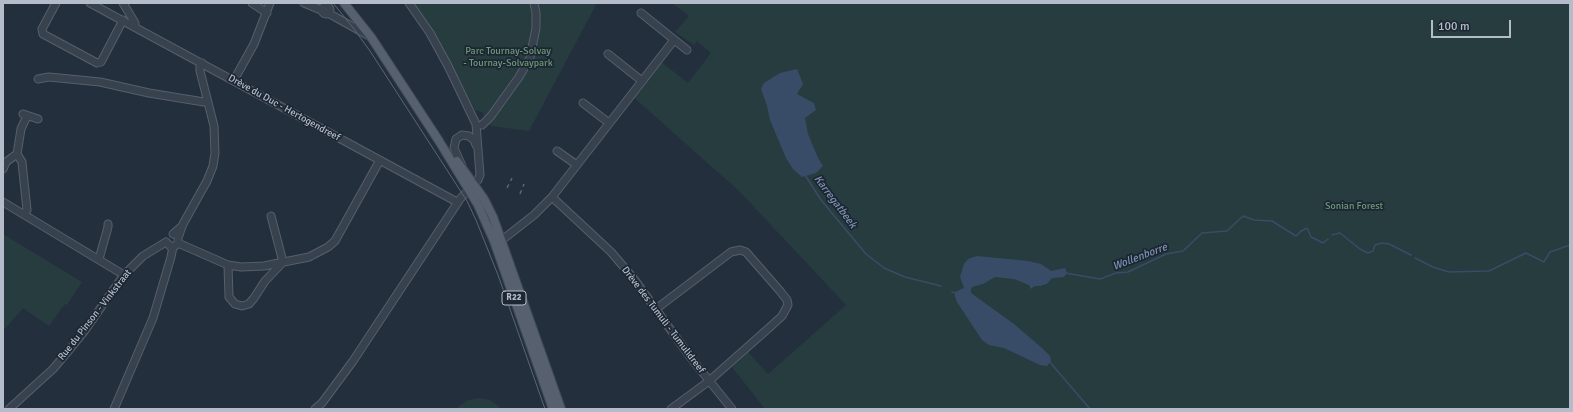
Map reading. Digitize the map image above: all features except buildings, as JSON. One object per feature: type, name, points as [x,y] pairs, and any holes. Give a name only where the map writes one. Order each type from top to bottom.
[{"type":"main road","name":"R22","points":[[344,3],[371,37],[471,187],[489,208],[502,240],[561,409]]},
{"type":"main road","name":"R22","points":[[439,141],[466,173],[494,241],[553,409]]},
{"type":"street","points":[[56,3],[42,29],[43,34],[97,63],[101,62],[123,20]]},
{"type":"street","name":"Drève du Duc - Hertogendreef","points":[[90,3],[457,202]]},
{"type":"street","points":[[123,3],[135,23],[133,26]]},
{"type":"street","points":[[252,3],[266,13]]},
{"type":"street","points":[[234,80],[254,44],[270,3]]},
{"type":"street","points":[[304,3],[325,12],[371,37]]},
{"type":"street","points":[[315,409],[322,403],[353,361],[457,202],[480,175],[477,147],[480,127],[430,33],[409,3]]},
{"type":"street","points":[[470,137],[474,130],[480,127],[491,116],[519,77],[532,53],[537,20],[534,3]]},
{"type":"street","points":[[641,12],[687,50]]},
{"type":"street","points":[[502,240],[534,215],[552,197],[674,40]]},
{"type":"street","points":[[608,54],[642,81]]},
{"type":"street","points":[[114,409],[153,318],[172,257],[175,240],[207,181],[213,166],[215,154],[214,126],[200,71],[200,66],[202,63]]},
{"type":"street","points":[[38,79],[49,77],[100,82],[149,93],[204,102],[207,101]]},
{"type":"street","points":[[583,103],[609,123]]},
{"type":"street","points":[[24,214],[27,210],[22,162],[17,154],[20,129],[25,115],[38,119]]},
{"type":"street","points":[[466,173],[454,151],[456,139],[465,135],[474,140],[477,147]]},
{"type":"street","points":[[557,150],[577,166]]},
{"type":"street","points":[[3,170],[6,162],[17,154]]},
{"type":"street","points":[[175,240],[228,265],[264,266],[309,257],[318,253],[335,241],[380,160]]},
{"type":"street","name":"Drève des Tumuli - Tumulidreef","points":[[552,197],[611,252],[634,279],[709,381],[732,409]]},
{"type":"street","points":[[3,202],[124,275]]},
{"type":"street","points":[[271,216],[283,262]]},
{"type":"street","points":[[99,259],[108,224]]},
{"type":"street","name":"Rue du Pinson - Vinkstraat","points":[[9,409],[53,369],[83,333],[124,275],[143,256],[166,242],[166,236],[170,234],[175,240]]},
{"type":"street","points":[[166,242],[168,246],[175,240]]},
{"type":"street","points":[[656,309],[730,252],[740,250],[746,252],[784,296],[788,304],[782,316],[709,381],[671,409]]},
{"type":"street","points":[[228,265],[229,297],[235,304],[242,306],[249,304],[265,281],[283,262]]},
{"type":"green space","name":"Parc Tournay-Solvay - Tournay-Solvaypark","points":[[414,3],[597,3],[529,131],[491,126],[487,123],[482,112],[475,110],[447,56]]},
{"type":"green space","name":"Sonian Forest","points":[[672,3],[1570,3],[1570,409],[765,409],[732,367],[748,352],[768,374],[846,305],[739,191],[632,96],[660,61],[688,83],[711,53],[697,41],[694,45],[675,32],[689,16]]},
{"type":"green space","points":[[3,234],[82,282],[67,305],[65,304],[49,326],[23,308],[3,331]]},
{"type":"green space","points":[[478,398],[490,400],[502,409],[456,409],[466,401]]},
{"type":"water","points":[[797,69],[803,84],[797,94],[814,103],[816,110],[805,118],[808,134],[823,166],[816,173],[802,177],[793,169],[786,158],[770,120],[761,89],[764,83],[780,73]]},
{"type":"water","points":[[977,256],[1028,261],[1041,264],[1051,271],[1065,268],[1067,273],[1064,277],[1052,278],[1047,284],[1035,286],[1031,289],[1029,285],[1014,279],[995,277],[983,284],[972,287],[971,289],[971,293],[1014,324],[1050,356],[1051,361],[1047,366],[1040,365],[1004,348],[989,345],[982,340],[957,302],[955,292],[964,288],[960,277],[964,264],[968,259]]},
{"type":"waterway","name":"Karregatbeek","points":[[805,175],[821,200],[866,254],[884,268],[905,277],[941,286]]},
{"type":"waterway","name":"Wollenborre","points":[[1065,273],[1100,279],[1116,273],[1128,272],[1166,254],[1183,251],[1202,233],[1227,231],[1243,216],[1254,220],[1272,221],[1296,236],[1307,228],[1311,237],[1323,243],[1328,239]]},
{"type":"waterway","name":"Wollenborre","points":[[1332,235],[1340,233],[1360,249],[1368,253],[1373,251],[1375,245],[1382,243],[1389,244],[1411,255]]},
{"type":"waterway","name":"Wollenborre","points":[[1415,258],[1433,267],[1449,272],[1489,271],[1526,253],[1544,262],[1550,252],[1570,245]]},
{"type":"waterway","name":"Karregatbeek","points":[[952,292],[956,293]]},
{"type":"waterway","name":"Karregatbeek","points":[[1049,361],[1090,409]]},
{"type":"tram line","points":[[333,3],[370,51],[467,201],[498,275],[545,409]]},
{"type":"railway","points":[[507,188],[512,178]]},
{"type":"railway","points":[[520,194],[524,184]]}]
